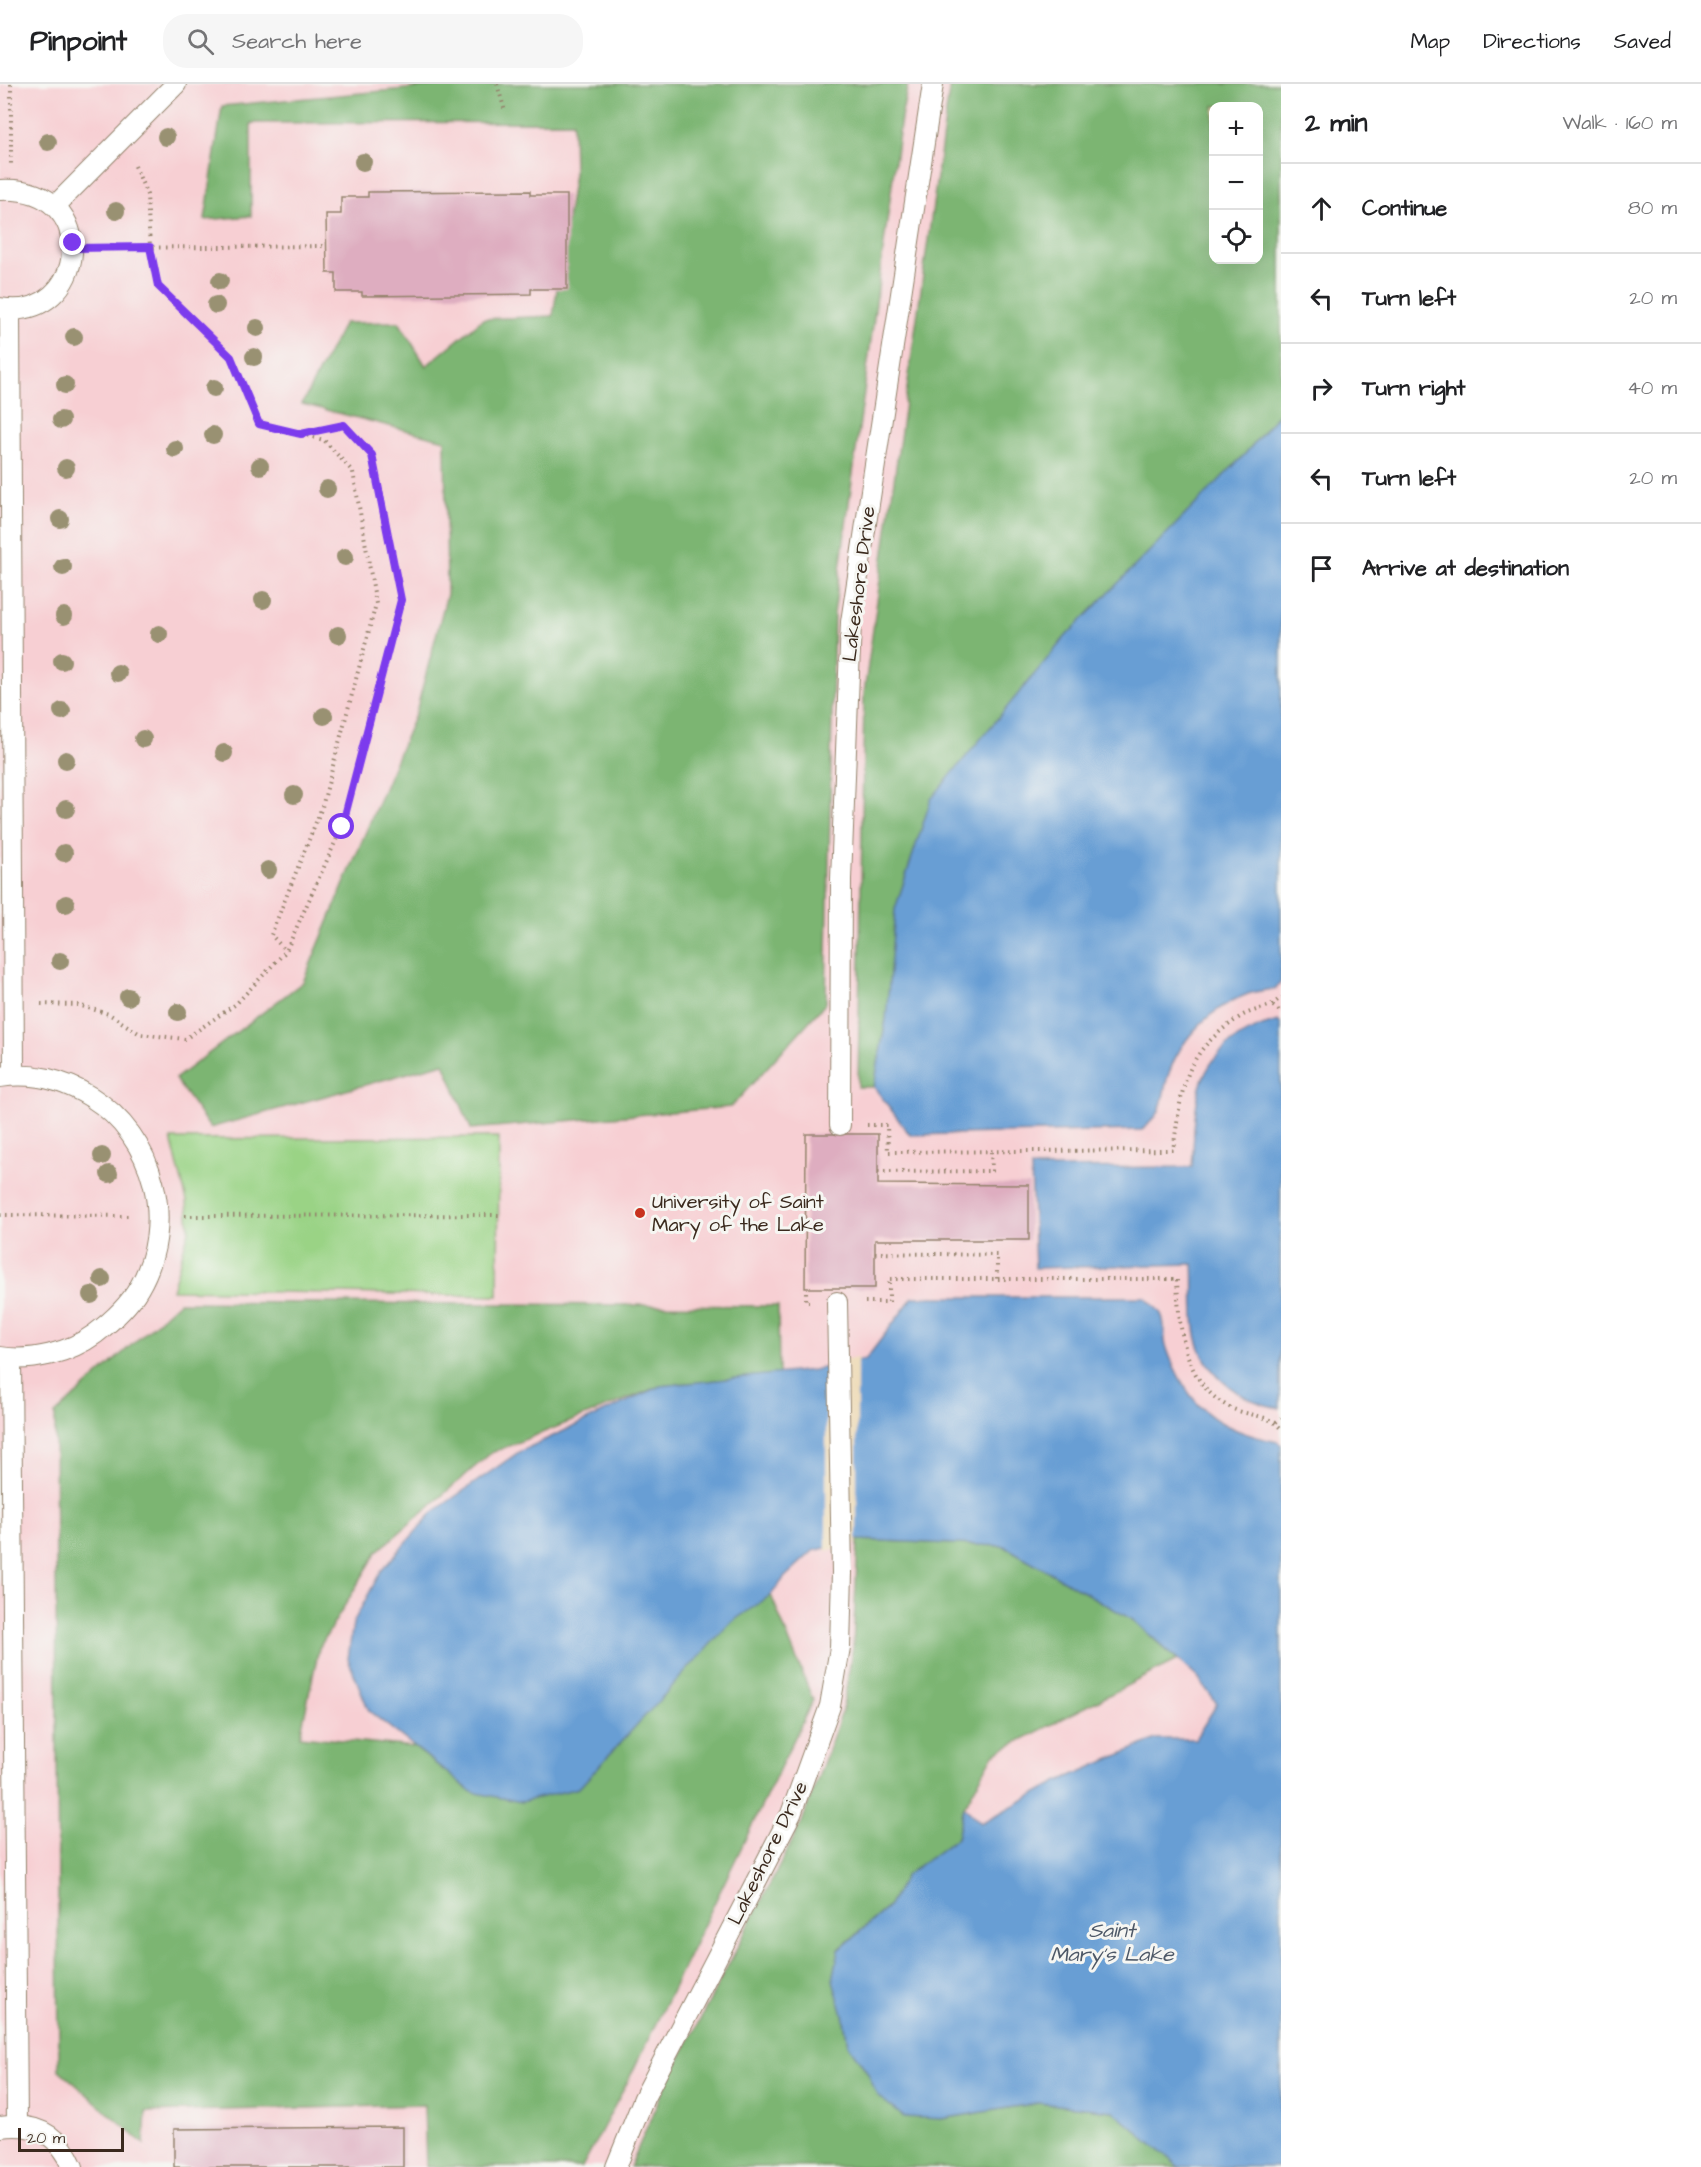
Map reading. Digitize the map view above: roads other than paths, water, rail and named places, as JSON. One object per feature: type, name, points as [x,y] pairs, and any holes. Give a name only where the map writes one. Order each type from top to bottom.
[{"type":"lane","points":[[55,206],[176,84]]},
{"type":"lane","name":"Lakeshore Drive","points":[[840,1125],[841,879],[850,622],[933,84]]},
{"type":"lane","points":[[6,190],[20,189],[39,195],[55,206],[68,223],[73,248],[72,264],[64,282],[49,298],[31,307],[5,309],[14,1004],[7,1076],[46,1078],[76,1088],[104,1105],[126,1127],[144,1154],[155,1185],[158,1216],[154,1254],[139,1289],[115,1319],[84,1341],[49,1355],[6,1358],[8,2126],[36,2128],[54,2138],[67,2154],[73,2167]]},
{"type":"lane","name":"Lakeshore Drive","points":[[616,2167],[644,2098],[791,1814],[830,1706],[840,1648],[842,1572],[837,1302]]},
{"type":"water","points":[[1281,411],[1281,981],[1275,989],[1251,993],[1222,1007],[1200,1025],[1181,1047],[1167,1078],[1158,1113],[1142,1130],[910,1135],[874,1087],[886,1019],[895,909],[931,799],[1066,636],[1245,454]]},
{"type":"water","points":[[1278,1021],[1281,1025],[1280,1408],[1240,1394],[1228,1386],[1209,1365],[1202,1353],[1195,1330],[1193,1264],[1035,1268],[1031,1168],[1192,1167],[1196,1110],[1206,1071],[1224,1048],[1236,1039]]},
{"type":"water","name":"Saint Mary's Lake","points":[[913,1297],[1145,1297],[1161,1314],[1166,1346],[1174,1367],[1194,1400],[1207,1412],[1237,1431],[1278,1442],[1281,1445],[1281,2167],[1179,2167],[1113,2111],[1038,2103],[941,2119],[904,2117],[877,2095],[868,2073],[848,2044],[833,1980],[839,1950],[889,1906],[905,1876],[957,1838],[964,1807],[981,1823],[1057,1782],[1156,1739],[1195,1739],[1217,1704],[1198,1678],[1133,1620],[1004,1546],[858,1540],[813,1551],[785,1577],[771,1595],[729,1624],[579,1788],[521,1802],[472,1792],[369,1711],[348,1659],[353,1623],[381,1571],[433,1512],[519,1452],[660,1386],[813,1370],[866,1359]]},
{"type":"place","name":"University of Saint Mary of the Lake","points":[[640,1213]]}]
